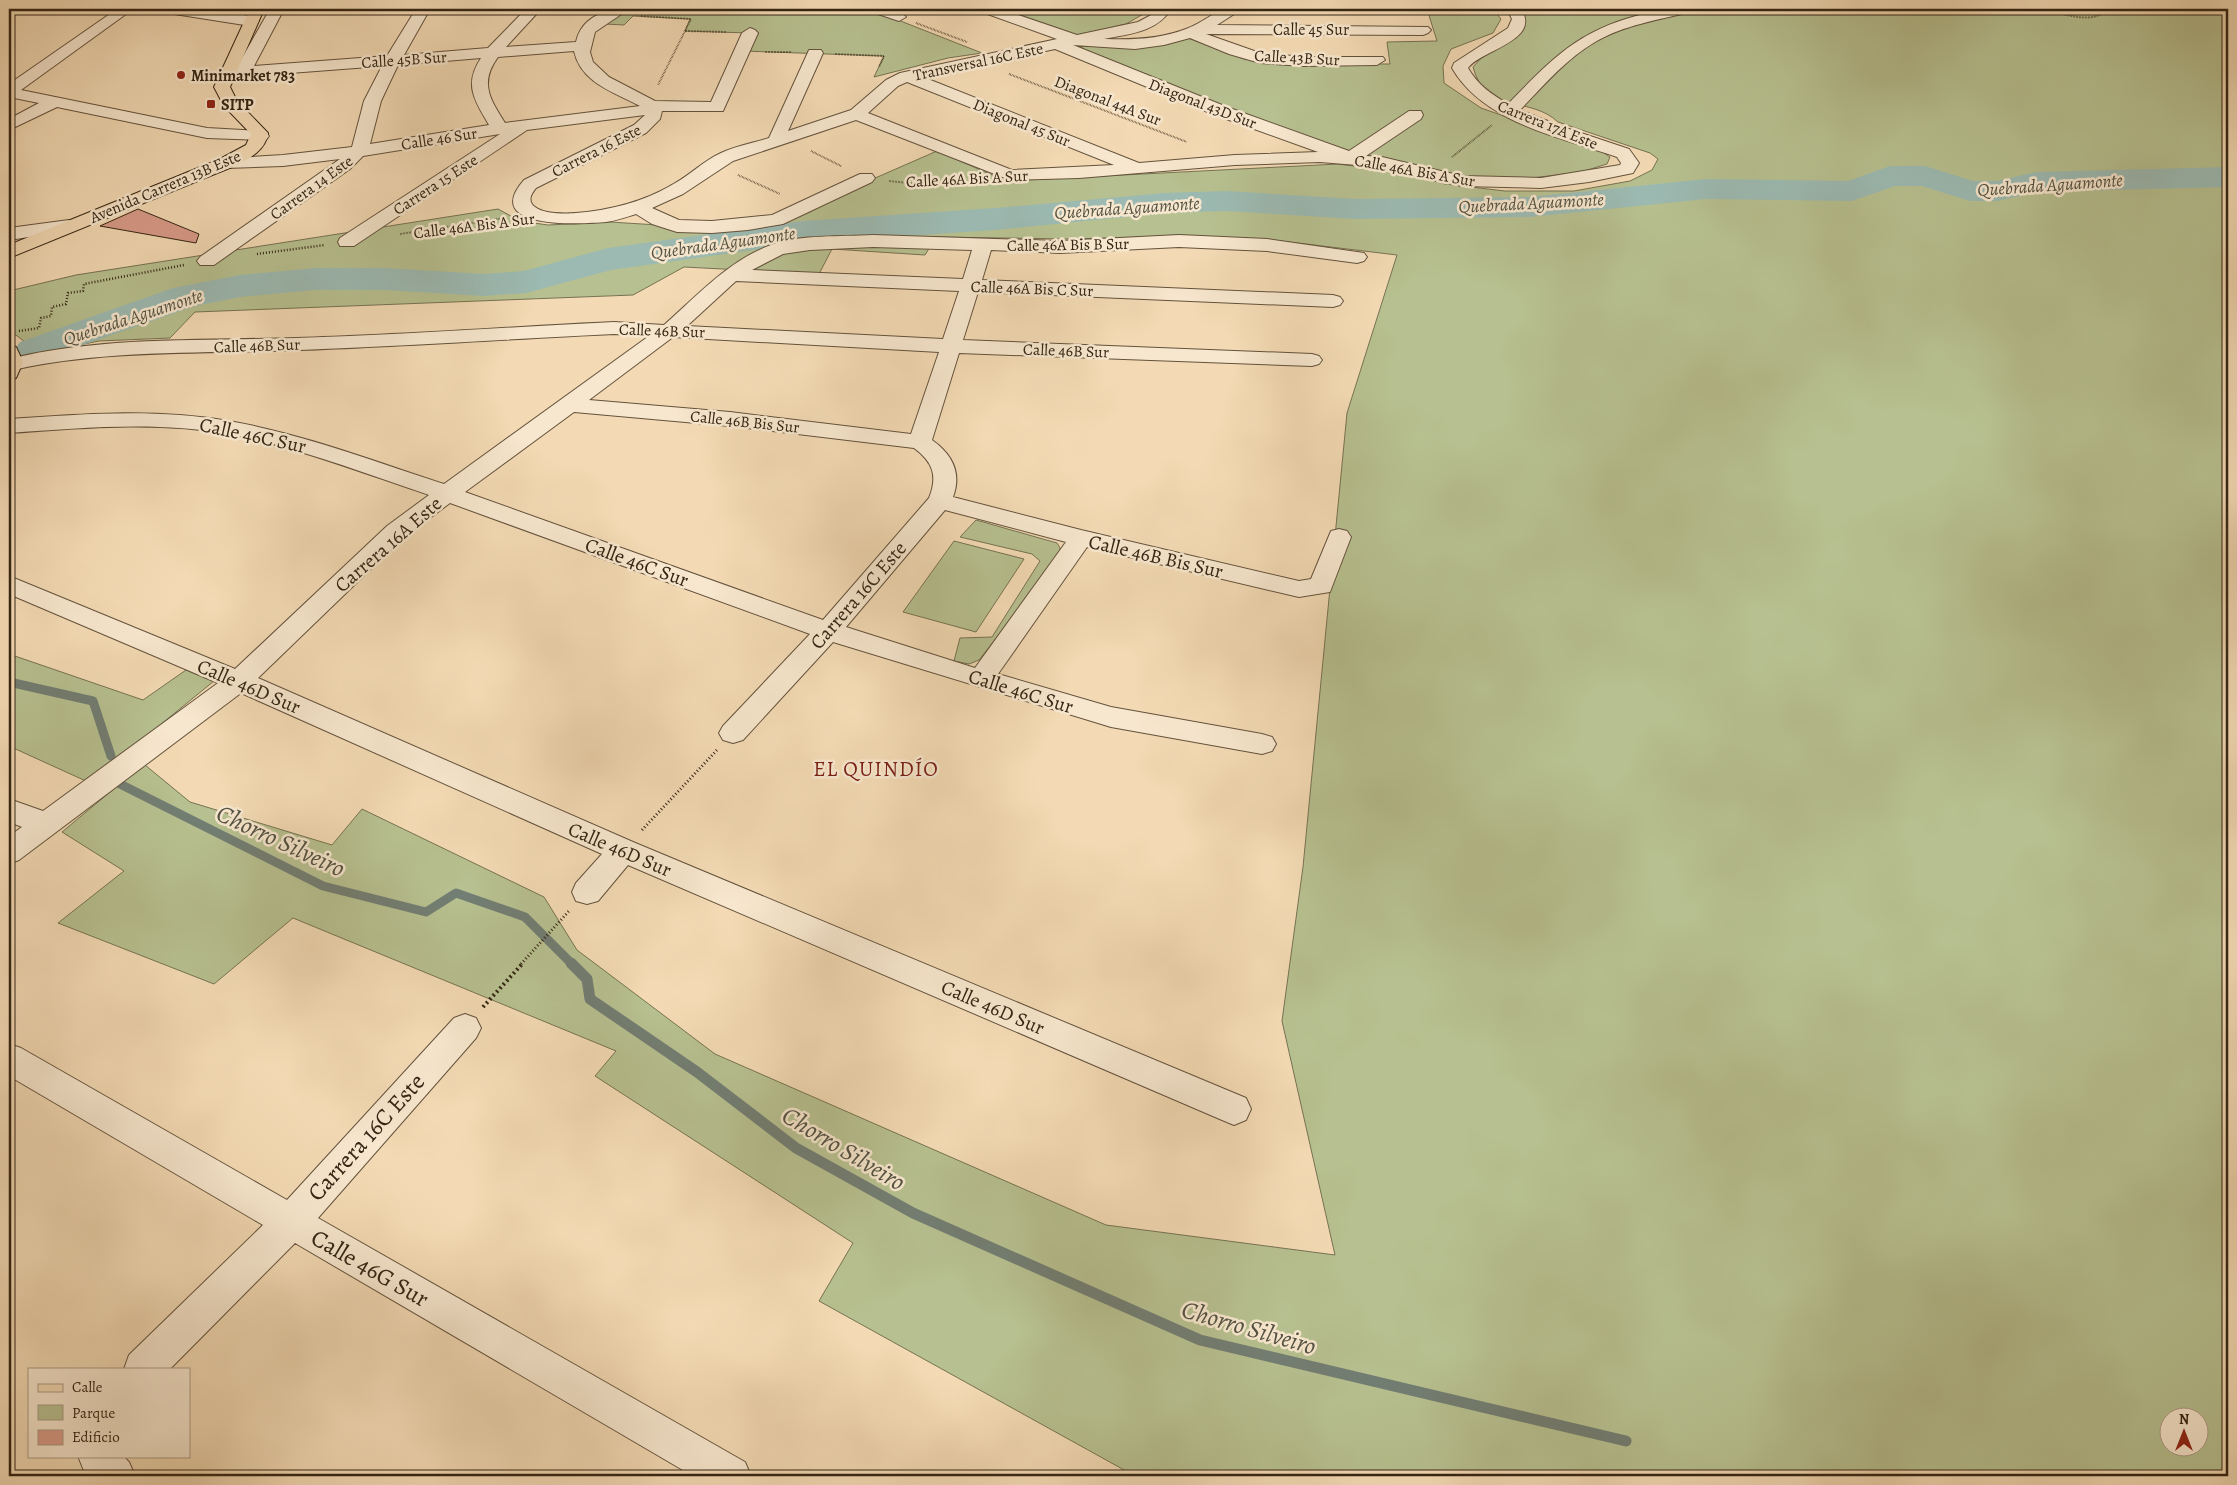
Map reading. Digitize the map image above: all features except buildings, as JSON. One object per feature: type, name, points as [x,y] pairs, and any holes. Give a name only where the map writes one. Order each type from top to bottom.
[{"type":"main road","name":"Avenida Carrera 13B Este","points":[[9,252],[68,226],[226,163],[252,149],[260,136],[256,128],[225,96],[222,87],[235,72],[254,15]]},
{"type":"street","points":[[9,92],[126,9]]},
{"type":"street","points":[[168,9],[254,15]]},
{"type":"street","points":[[235,72],[277,9]]},
{"type":"street","name":"Carrera 14 Este","points":[[207,261],[344,165],[360,151],[365,139],[373,99],[423,9]]},
{"type":"street","points":[[500,128],[482,93],[479,78],[486,62],[534,9]]},
{"type":"street","points":[[877,9],[899,17]]},
{"type":"street","points":[[987,9],[1077,40]]},
{"type":"street","name":"Transversal 16C Este","points":[[638,208],[677,190],[728,157],[780,139],[824,127],[858,114],[888,86],[906,76],[1142,26],[1159,16],[1164,9]]},
{"type":"street","points":[[1195,31],[1214,18],[1235,9]]},
{"type":"street","name":"Carrera 17A Este","points":[[1514,9],[1519,18],[1518,25],[1512,33],[1462,63],[1460,68],[1468,85],[1509,112],[1623,153]]},
{"type":"street","points":[[1509,112],[1566,56],[1587,39],[1644,17],[1685,9]]},
{"type":"street","points":[[581,46],[588,30],[616,12]]},
{"type":"street","name":"Calle 45 Sur","points":[[1077,40],[1158,42],[1195,31],[1327,22],[1423,30]]},
{"type":"street","name":"Calle 43B Sur","points":[[1195,31],[1242,53],[1260,58],[1302,61],[1377,60]]},
{"type":"street","name":"Calle 46 Sur","points":[[226,163],[275,162],[360,151],[651,106],[717,107],[750,32]]},
{"type":"street","name":"Diagonal 43D Sur","points":[[1056,44],[1220,111],[1351,158]]},
{"type":"street","name":"Calle 45B Sur","points":[[235,72],[581,46]]},
{"type":"street","name":"Carrera 16 Este","points":[[533,214],[524,208],[520,200],[523,192],[530,184],[640,129],[652,119],[651,106],[611,85],[593,72],[586,64],[581,46]]},
{"type":"street","points":[[780,139],[814,53]]},
{"type":"street","name":"Diagonal 45 Sur","points":[[906,76],[1137,168]]},
{"type":"street","points":[[9,92],[207,133],[260,136]]},
{"type":"street","points":[[9,125],[54,102]]},
{"type":"street","points":[[858,114],[1010,175]]},
{"type":"street","points":[[1351,158],[1415,115]]},
{"type":"street","name":"Carrera 15 Este","points":[[347,242],[524,126]]},
{"type":"street","name":"Calle 46A Bis A Sur","points":[[1010,175],[1080,173],[1235,160],[1351,158],[1382,162],[1462,181],[1541,183],[1589,177],[1627,169],[1630,163],[1623,153]]},
{"type":"street","points":[[638,208],[660,220],[677,226],[712,227],[776,220],[866,178]]},
{"type":"street","name":"Calle 46A Bis A Sur","points":[[533,214],[556,219],[581,219],[608,216],[638,208]]},
{"type":"street","points":[[9,234],[68,226]]},
{"type":"street","name":"Calle 46A Bis B Sur","points":[[778,249],[810,244],[873,241],[1060,247],[1178,241],[1267,245],[1357,257]]},
{"type":"street","points":[[920,442],[983,246]]},
{"type":"street","name":"Carrera 16A Este","points":[[9,852],[240,681],[395,532],[670,330],[731,275],[762,256],[778,249]]},
{"type":"street","name":"Calle 46A Bis C Sur","points":[[731,275],[1333,301]]},
{"type":"street","name":"Calle 46B Sur","points":[[12,355],[52,355],[92,350],[300,344],[566,329],[670,330],[950,346],[1312,360]]},
{"type":"street","name":"Calle 46B Bis Sur","points":[[570,405],[730,418],[920,442]]},
{"type":"street","name":"Calle 46C Sur","points":[[9,426],[130,420],[196,422],[227,426],[285,439],[446,493],[828,631],[981,679],[1111,717],[1262,744]]},
{"type":"street","name":"Carrera 16C Este","points":[[733,733],[828,631],[940,501],[947,482],[946,472],[937,455],[920,442]]},
{"type":"street","name":"Calle 46B Bis Sur","points":[[940,501],[1081,538],[1299,589],[1321,586],[1339,537]]},
{"type":"street","points":[[981,679],[1081,538]]},
{"type":"street","name":"Calle 46D Sur","points":[[9,584],[240,681],[623,850],[1234,1109]]},
{"type":"street","points":[[9,810],[46,824]]},
{"type":"street","points":[[587,892],[623,850]]},
{"type":"street","name":"Carrera 16C Este","points":[[145,1368],[291,1222],[464,1028]]},
{"type":"street","name":"Calle 46G Sur","points":[[9,1059],[731,1476]]},
{"type":"street","points":[[98,1458],[115,1476]]},
{"type":"path","points":[[2044,9],[2084,18],[2104,13],[2106,9]]},
{"type":"path","points":[[616,12],[691,19],[651,106]]},
{"type":"path","points":[[899,17],[1002,55]]},
{"type":"path","points":[[685,31],[750,32]]},
{"type":"path","name":"Diagonal 44A Sur","points":[[974,61],[1188,143]]},
{"type":"path","points":[[1432,173],[1509,112]]},
{"type":"path","name":"Calle 46A Bis A Sur","points":[[780,139],[866,178],[916,184],[1010,175]]},
{"type":"path","points":[[715,164],[806,206]]},
{"type":"path","name":"Calle 46A Bis A Sur","points":[[396,235],[533,214]]},
{"type":"path","points":[[12,355],[38,328],[40,318],[51,316],[52,307],[66,304],[68,294],[83,291],[84,284],[129,273],[347,242]]},
{"type":"path","points":[[623,850],[733,733]]},
{"type":"path","points":[[464,1028],[561,920]]},
{"type":"green space","points":[[634,9],[870,9],[982,53],[948,58],[874,77],[884,56],[742,51],[749,33],[685,31],[690,19],[633,16],[624,25],[605,24],[623,12]]},
{"type":"green space","points":[[997,9],[1152,9],[1126,24],[1074,36]]},
{"type":"green space","points":[[1427,9],[1493,9],[1501,19],[1493,33],[1451,49],[1443,66],[1444,83],[1481,108],[1598,149],[1610,157],[1607,164],[1581,172],[1515,180],[1462,177],[1409,163],[1347,152],[1096,58],[1080,46],[1144,47],[1165,45],[1188,38],[1244,59],[1285,64],[1390,64],[1387,42],[1437,41]]},
{"type":"green space","points":[[1516,9],[2228,9],[2228,1476],[1135,1476],[819,1301],[853,1243],[595,1076],[616,1051],[293,918],[214,984],[58,923],[124,871],[62,832],[110,792],[9,746],[9,654],[143,700],[186,670],[214,681],[128,751],[190,802],[332,845],[362,809],[544,897],[577,950],[715,1054],[1106,1225],[1335,1255],[1282,1021],[1303,867],[1347,413],[1397,255],[1281,241],[1191,236],[1069,239],[936,237],[925,255],[832,249],[819,274],[684,267],[633,295],[195,312],[170,338],[99,341],[40,353],[9,330],[9,291],[76,275],[498,209],[520,221],[548,225],[610,222],[754,231],[937,151],[1006,181],[1338,164],[1400,172],[1445,184],[1505,191],[1574,191],[1630,181],[1652,170],[1658,159],[1650,153],[1558,122],[1547,114],[1498,98],[1488,92],[1479,82],[1473,67],[1482,57],[1525,22]]},
{"type":"green space","points":[[976,520],[1057,543],[1060,548],[1059,558],[979,660],[969,664],[954,661],[960,638],[992,637],[1040,561],[1032,554],[960,537]]},
{"type":"green space","points":[[954,541],[1024,559],[976,632],[903,612]]},
{"type":"waterway","name":"Quebrada Aguamonte","points":[[34,350],[186,296],[240,286],[315,279],[385,279],[483,285],[526,282],[608,259],[803,232],[995,219],[1164,203],[1226,201],[1355,209],[1530,207],[1706,189],[1852,191],[1890,176],[1925,176],[1970,191],[1997,191],[2036,182],[2228,177]]},
{"type":"waterway","name":"Chorro Silveiro","points":[[9,682],[93,701],[111,756]]},
{"type":"waterway","name":"Chorro Silveiro","points":[[120,784],[323,886],[426,912],[456,893],[525,917],[587,979],[590,999],[697,1072],[796,1148],[913,1213],[1200,1340],[1626,1441]]},
{"type":"place","name":"Minimarket 783","points":[[181,75]]},
{"type":"place","name":"SITP","points":[[211,104]]},
{"type":"district","name":"EL QUINDÍO","points":[[876,769]]}]
